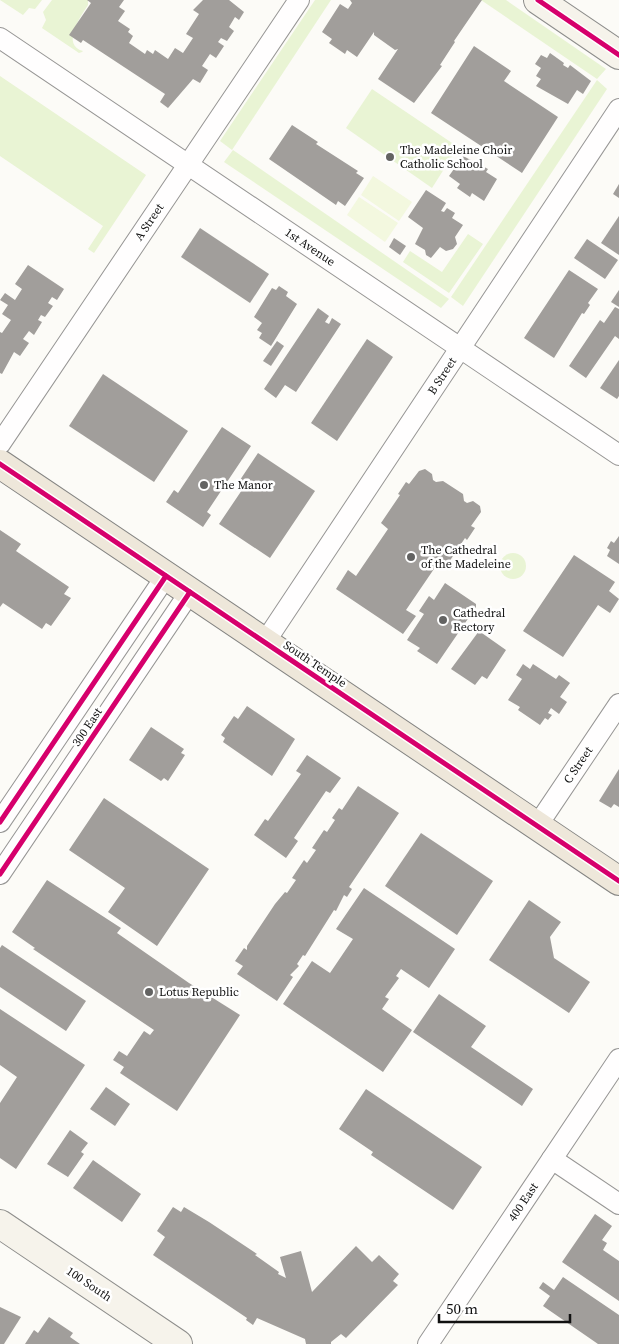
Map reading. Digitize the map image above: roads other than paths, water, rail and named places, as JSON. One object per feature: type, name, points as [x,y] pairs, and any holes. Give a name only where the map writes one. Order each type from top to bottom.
[{"type":"main road","name":"South Temple","points":[[0,464],[619,881]]},
{"type":"street","name":"A Street","points":[[0,444],[299,0]]},
{"type":"street","points":[[538,0],[619,55]]},
{"type":"street","name":"1st Avenue","points":[[0,38],[619,455]]},
{"type":"street","name":"B Street","points":[[265,642],[619,109]]},
{"type":"street","name":"300 East","points":[[0,822],[166,576]]},
{"type":"street","name":"300 East","points":[[0,874],[190,592]]},
{"type":"street","name":"C Street","points":[[537,826],[619,704]]},
{"type":"street","name":"400 East","points":[[428,1344],[619,1059]]},
{"type":"street","points":[[552,1159],[619,1204]]},
{"type":"street","name":"100 South","points":[[0,1224],[178,1344]]},
{"type":"place","name":"The Madeleine Choir Catholic School","points":[[390,157]]},
{"type":"place","name":"The Manor","points":[[204,485]]},
{"type":"place","name":"The Cathedral of the Madeleine","points":[[411,557]]},
{"type":"place","name":"Cathedral Rectory","points":[[443,620]]},
{"type":"place","name":"Lotus Republic","points":[[149,992]]}]
